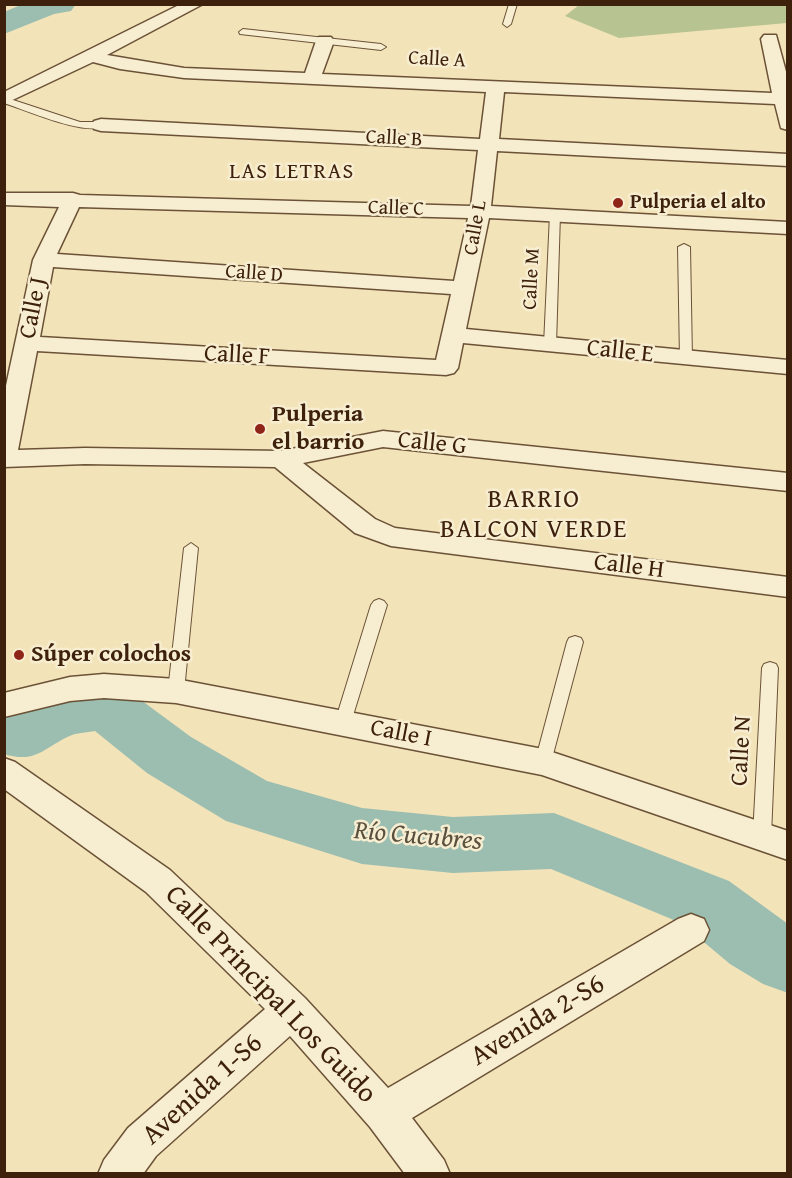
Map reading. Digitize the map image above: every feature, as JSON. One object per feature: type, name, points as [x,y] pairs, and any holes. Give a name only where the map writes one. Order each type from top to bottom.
[{"type":"street","points":[[4,100],[195,4]]},
{"type":"street","points":[[770,39],[788,124]]},
{"type":"street","points":[[312,77],[325,41]]},
{"type":"street","name":"Calle A","points":[[92,56],[120,64],[184,73],[781,99]]},
{"type":"street","name":"Calle L","points":[[446,368],[480,212],[496,86]]},
{"type":"street","name":"Calle B","points":[[101,125],[788,160]]},
{"type":"street","name":"Calle C","points":[[4,199],[74,199],[555,214],[788,228]]},
{"type":"street","name":"Calle J","points":[[4,459],[44,260],[74,199]]},
{"type":"street","name":"Calle D","points":[[44,260],[465,288]]},
{"type":"street","name":"Calle E","points":[[454,334],[686,359],[788,367]]},
{"type":"street","name":"Calle F","points":[[28,343],[446,368]]},
{"type":"street","name":"Calle G","points":[[4,459],[84,456],[281,459],[383,439],[788,482]]},
{"type":"street","name":"Calle H","points":[[281,459],[365,526],[391,537],[788,587]]},
{"type":"street","name":"Calle I","points":[[4,705],[70,689],[104,686],[176,692],[343,722],[543,762],[775,841]]},
{"type":"street","name":"Calle Principal Los Guido","points":[[5,773],[158,881],[292,1010],[384,1113],[430,1173]]},
{"type":"street","name":"Avenida 2-S6","points":[[384,1113],[691,930]]},
{"type":"street","name":"Avenida 1-S6","points":[[118,1173],[142,1142],[292,1010]]},
{"type":"lane","points":[[507,24],[513,4]]},
{"type":"lane","points":[[243,32],[381,47]]},
{"type":"lane","name":"Calle B","points":[[4,100],[70,123],[101,125]]},
{"type":"lane","name":"Calle M","points":[[550,345],[555,214]]},
{"type":"lane","points":[[684,247],[686,359]]},
{"type":"lane","points":[[176,692],[191,548]]},
{"type":"lane","points":[[343,722],[379,605]]},
{"type":"lane","points":[[543,762],[575,642]]},
{"type":"lane","name":"Calle N","points":[[770,668],[775,841]]},
{"type":"green space","points":[[579,5],[787,5],[787,23],[619,38],[565,16]]},
{"type":"waterway","name":"Río Cucubres","points":[[4,24],[47,6],[60,4]]},
{"type":"waterway","name":"Río Cucubres","points":[[21,735],[62,713],[105,706],[169,755],[249,802],[362,836],[453,845],[554,841],[705,902],[755,942],[788,961]]},
{"type":"place","name":"Pulperia el alto","points":[[618,203]]},
{"type":"place","name":"Pulperia el barrio","points":[[260,429]]},
{"type":"place","name":"Súper colochos","points":[[19,655]]},
{"type":"district","name":"LAS LETRAS","points":[[292,172]]},
{"type":"district","name":"BARRIO BALCON VERDE","points":[[534,515]]}]
